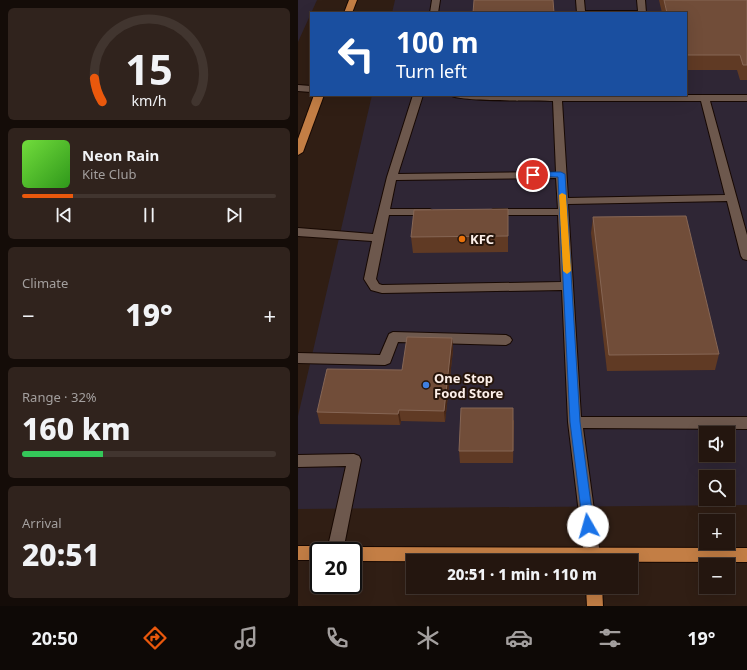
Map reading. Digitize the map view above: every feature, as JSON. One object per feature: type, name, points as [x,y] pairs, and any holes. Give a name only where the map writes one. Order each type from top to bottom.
[{"type":"main road","points":[[348,12],[353,0]]},
{"type":"main road","points":[[298,152],[319,96]]},
{"type":"main road","points":[[298,553],[310,553]]},
{"type":"main road","points":[[362,554],[406,555]]},
{"type":"main road","points":[[638,557],[747,555]]},
{"type":"main road","points":[[594,594],[595,606]]},
{"type":"lane","points":[[434,12],[436,0]]},
{"type":"lane","points":[[580,0],[581,12]]},
{"type":"lane","points":[[641,0],[642,12]]},
{"type":"lane","points":[[298,88],[310,89]]},
{"type":"lane","points":[[418,96],[392,177],[378,238],[370,279],[375,287],[382,289],[568,286]]},
{"type":"lane","points":[[470,96],[557,98],[747,98]]},
{"type":"lane","points":[[557,98],[575,422],[592,554]]},
{"type":"lane","points":[[705,98],[747,256]]},
{"type":"lane","points":[[392,177],[561,174]]},
{"type":"lane","points":[[486,212],[732,198]]},
{"type":"lane","points":[[385,212],[439,212]]},
{"type":"lane","points":[[298,232],[378,238]]},
{"type":"lane","points":[[298,358],[385,360],[393,337],[506,340]]},
{"type":"lane","points":[[575,422],[747,423]]},
{"type":"lane","points":[[298,461],[354,460],[337,542]]},
{"type":"shaded area","points":[[298,0],[317,0],[312,12],[310,12],[310,15],[298,42]]},
{"type":"shaded area","points":[[395,0],[747,0],[747,505],[735,505],[735,470],[699,470],[699,505],[298,509],[298,416],[372,96],[687,96],[687,12],[392,12]]},
{"type":"building","points":[[474,0],[553,0],[554,12],[473,12]]},
{"type":"building","points":[[664,0],[747,0],[747,65],[743,65],[740,55],[687,55],[687,12],[667,12]]},
{"type":"building","points":[[508,209],[508,236],[411,237],[414,210]]},
{"type":"building","points":[[686,216],[719,354],[609,355],[593,217]]},
{"type":"building","points":[[407,337],[452,338],[444,411],[399,410],[398,414],[317,412],[327,369],[402,370]]},
{"type":"building","points":[[461,408],[513,408],[513,451],[459,451]]},
{"type":"slow traffic","points":[[562,195],[567,271]]},
{"type":"place","name":"KFC","points":[[462,239]]},
{"type":"place","name":"One Stop Food Store","points":[[426,385]]},
{"type":"route","points":[[533,175],[561,174],[575,422],[588,526]]}]
